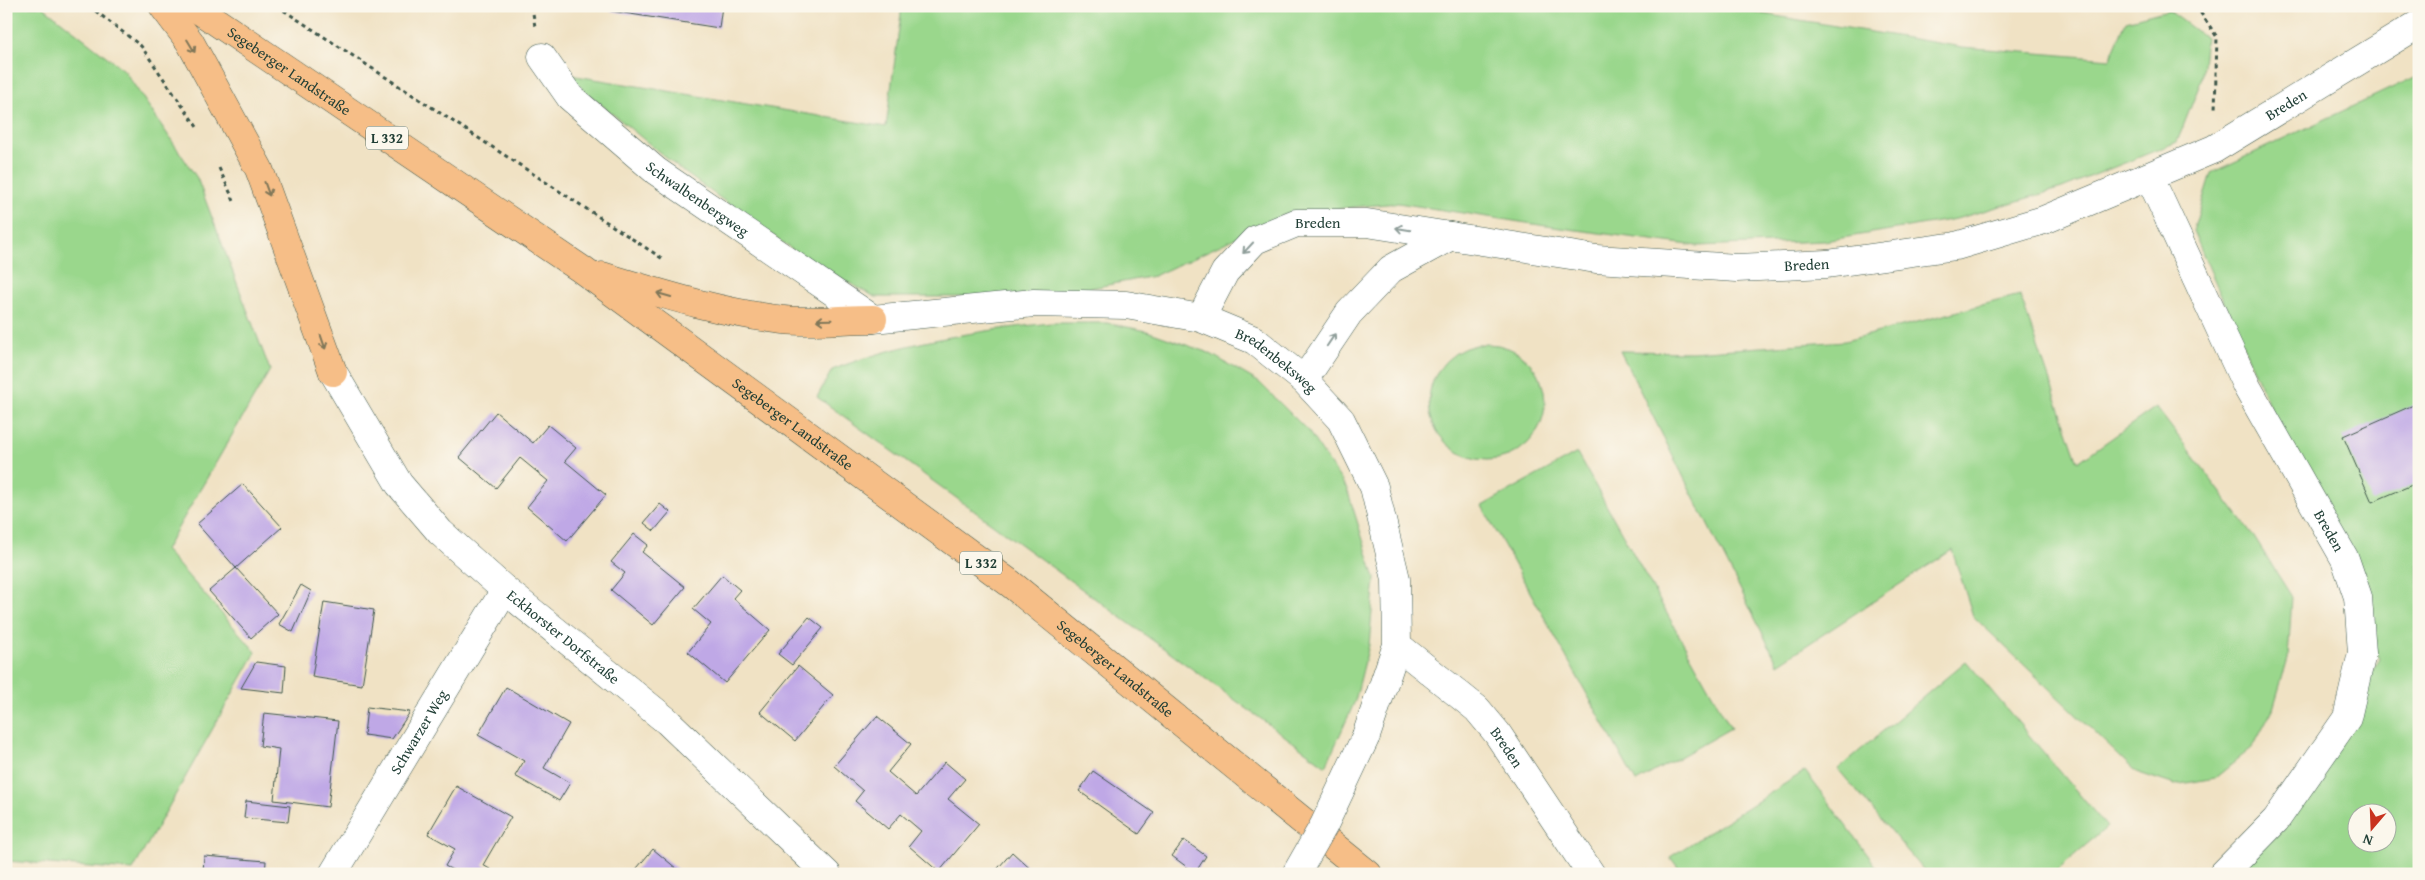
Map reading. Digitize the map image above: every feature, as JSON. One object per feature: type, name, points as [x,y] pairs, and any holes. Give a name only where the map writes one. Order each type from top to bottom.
[{"type":"main road","points":[[163,6],[190,42],[259,169],[333,372]]},
{"type":"main road","name":"Segeberger Landstraße","points":[[193,6],[581,270],[1011,584],[1368,874]]},
{"type":"main road","points":[[581,270],[670,296],[749,316],[787,320],[873,319]]},
{"type":"street","name":"Breden","points":[[1201,318],[1225,272],[1255,240],[1296,223],[1367,223],[1596,260],[1737,268],[1827,264],[1956,246],[2044,220],[2150,178],[2214,149],[2419,24]]},
{"type":"street","name":"Schwalbenbergweg","points":[[542,57],[570,97],[656,171],[873,319]]},
{"type":"street","name":"Breden","points":[[2150,178],[2247,387],[2345,559],[2358,597],[2362,653],[2347,718],[2276,820],[2223,874]]},
{"type":"street","points":[[1304,380],[1349,314],[1391,269],[1451,236]]},
{"type":"street","name":"Bredenbeksweg","points":[[873,319],[1034,303],[1126,305],[1201,318],[1254,340],[1304,380],[1341,420],[1374,487],[1396,579],[1396,645],[1366,736],[1324,825],[1296,874]]},
{"type":"street","name":"Eckhorster Dorfstraße","points":[[333,372],[399,484],[440,532],[504,590],[668,721],[827,874]]},
{"type":"street","name":"Schwarzer Weg","points":[[333,874],[504,590]]},
{"type":"street","name":"Breden","points":[[1396,645],[1478,709],[1497,733],[1591,874]]},
{"type":"path","points":[[89,6],[141,46],[202,135]]},
{"type":"path","points":[[277,6],[666,261]]},
{"type":"path","points":[[2196,6],[2218,37],[2214,149]]},
{"type":"path","points":[[216,160],[235,203]]},
{"type":"green space","points":[[6,6],[42,6],[124,70],[197,178],[270,370],[165,550],[256,652],[133,870],[6,861]]},
{"type":"green space","points":[[902,6],[1715,6],[1962,47],[2110,59],[2126,21],[2168,10],[2206,38],[2201,81],[2177,142],[2062,188],[1956,219],[1824,241],[1697,246],[1546,226],[1398,203],[1289,213],[1154,276],[1076,291],[999,297],[875,297],[804,258],[681,170],[564,74],[886,127]]},
{"type":"green space","points":[[2419,75],[2419,874],[2239,874],[2380,659],[2193,231],[2211,173]]},
{"type":"green space","points":[[2020,295],[2078,462],[2156,407],[2252,534],[2292,597],[2288,658],[2273,709],[2253,747],[2215,778],[2175,785],[2136,772],[1973,616],[1952,550],[1778,664],[1620,351],[1692,352],[1845,341]]},
{"type":"green space","points":[[1051,323],[1107,323],[1147,331],[1209,353],[1260,383],[1308,431],[1347,489],[1375,578],[1369,645],[1355,701],[1326,766],[817,397],[832,370],[858,360],[940,339]]},
{"type":"green space","points":[[1487,344],[1509,348],[1519,353],[1528,361],[1536,370],[1541,380],[1545,402],[1541,424],[1536,434],[1528,443],[1519,451],[1509,456],[1487,460],[1465,456],[1455,451],[1446,443],[1438,434],[1433,424],[1429,402],[1433,380],[1438,370],[1446,361],[1455,353],[1465,348]]},
{"type":"green space","points":[[1577,453],[1731,728],[1636,782],[1482,506]]},
{"type":"green space","points":[[1966,661],[2107,827],[2052,874],[1927,874],[1838,769]]},
{"type":"green space","points":[[1805,771],[1882,874],[1683,874],[1670,857]]},
{"type":"building","points":[[611,6],[722,6],[719,28],[611,11]]},
{"type":"building","points":[[2418,403],[2419,482],[2372,502],[2343,436]]},
{"type":"building","points":[[496,412],[533,443],[548,425],[576,448],[565,461],[606,495],[567,541],[527,507],[548,481],[520,458],[496,488],[459,457]]},
{"type":"building","points":[[243,484],[282,527],[236,568],[197,524]]},
{"type":"building","points":[[660,504],[670,512],[654,531],[644,523]]},
{"type":"building","points":[[634,534],[648,545],[642,552],[685,587],[653,625],[611,590],[625,573],[611,562]]},
{"type":"building","points":[[236,568],[278,614],[251,638],[209,591]]},
{"type":"building","points":[[722,575],[740,590],[733,598],[770,630],[725,683],[688,652],[711,624],[693,609]]},
{"type":"building","points":[[301,585],[311,591],[293,632],[279,624]]},
{"type":"building","points":[[324,602],[374,610],[362,685],[312,677]]},
{"type":"building","points":[[809,617],[823,628],[792,665],[778,654]]},
{"type":"building","points":[[256,662],[286,666],[284,693],[241,688]]},
{"type":"building","points":[[798,666],[833,695],[795,741],[760,712]]},
{"type":"building","points":[[506,687],[569,724],[544,768],[570,783],[559,801],[515,776],[524,761],[478,735]]},
{"type":"building","points":[[367,707],[410,712],[392,739],[364,735]]},
{"type":"building","points":[[264,713],[338,721],[328,807],[274,800],[279,749],[260,746]]},
{"type":"building","points":[[877,716],[911,744],[888,772],[916,796],[945,762],[965,779],[948,799],[979,824],[939,872],[909,846],[921,831],[901,814],[888,829],[855,801],[863,791],[834,766]]},
{"type":"building","points":[[1093,771],[1154,813],[1139,834],[1079,791]]},
{"type":"building","points":[[456,786],[511,817],[483,865],[498,874],[460,874],[445,866],[455,849],[428,834]]},
{"type":"building","points":[[246,801],[290,806],[288,822],[244,818]]},
{"type":"building","points":[[1184,840],[1206,856],[1195,873],[1172,856]]},
{"type":"building","points":[[653,849],[683,874],[632,874]]},
{"type":"building","points":[[1012,852],[1036,874],[993,874]]},
{"type":"building","points":[[204,856],[266,861],[265,874],[203,874]]}]
